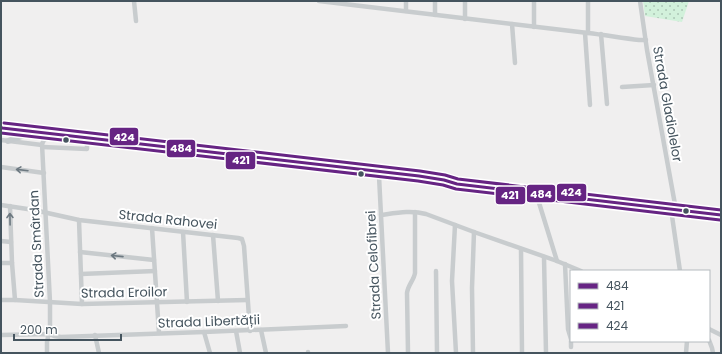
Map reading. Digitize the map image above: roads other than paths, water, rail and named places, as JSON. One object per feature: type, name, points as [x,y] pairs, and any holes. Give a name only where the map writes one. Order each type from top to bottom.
[{"type":"main road","points":[[1,130],[26,135],[721,215]]},
{"type":"main road","points":[[1,130],[412,175],[444,180],[457,184]]},
{"type":"main road","points":[[4,140],[26,135]]},
{"type":"street","points":[[134,1],[136,20]]},
{"type":"street","points":[[321,1],[351,3],[364,7],[646,40]]},
{"type":"street","points":[[364,1],[364,7]]},
{"type":"street","points":[[406,1],[406,11]]},
{"type":"street","points":[[435,1],[435,15]]},
{"type":"street","points":[[465,1],[465,19]]},
{"type":"street","points":[[534,1],[534,27]]},
{"type":"street","points":[[588,1],[586,33],[590,105]]},
{"type":"street","name":"Strada Gladiolelor","points":[[640,1],[674,210],[680,270]]},
{"type":"street","points":[[512,24],[515,62]]},
{"type":"street","points":[[601,34],[607,104]]},
{"type":"street","points":[[622,87],[654,85]]},
{"type":"street","points":[[42,145],[44,140],[48,137]]},
{"type":"street","points":[[4,140],[87,150],[87,142]]},
{"type":"street","name":"Strada Smârdan","points":[[42,145],[50,302],[50,328],[46,342],[47,353]]},
{"type":"street","points":[[1,167],[44,173]]},
{"type":"street","name":"Strada Celofibrei","points":[[380,176],[388,353]]},
{"type":"street","points":[[536,193],[556,261]]},
{"type":"street","name":"Strada Rahovei","points":[[1,204],[79,220],[238,238],[242,240],[244,246],[250,331]]},
{"type":"street","points":[[10,206],[14,300]]},
{"type":"street","points":[[381,215],[415,212],[426,214],[579,270]]},
{"type":"street","points":[[408,353],[407,293],[415,273],[415,212]]},
{"type":"street","points":[[79,220],[82,304]]},
{"type":"street","points":[[455,225],[452,281],[456,353]]},
{"type":"street","points":[[152,228],[160,334]]},
{"type":"street","points":[[183,232],[187,302]]},
{"type":"street","points":[[473,353],[472,288],[474,232]]},
{"type":"street","points":[[213,235],[218,301]]},
{"type":"street","points":[[1,241],[11,242]]},
{"type":"street","points":[[521,249],[522,353]]},
{"type":"street","points":[[80,252],[154,260]]},
{"type":"street","points":[[544,257],[546,353]]},
{"type":"street","points":[[1,263],[12,263]]},
{"type":"street","points":[[565,264],[568,329],[570,336]]},
{"type":"street","points":[[81,274],[155,271]]},
{"type":"street","points":[[436,271],[437,353]]},
{"type":"street","name":"Strada Eroilor","points":[[1,300],[82,304],[247,300]]},
{"type":"street","name":"Strada Libertății","points":[[1,336],[49,334],[54,336],[160,334],[346,326]]},
{"type":"street","points":[[262,330],[266,353]]},
{"type":"street","points":[[710,330],[721,335]]},
{"type":"street","points":[[236,331],[240,353]]},
{"type":"street","points":[[204,332],[210,353]]},
{"type":"street","points":[[95,335],[99,353]]},
{"type":"street","points":[[571,342],[571,347]]},
{"type":"street","points":[[686,353],[687,342]]},
{"type":"street","points":[[710,342],[713,353]]}]
